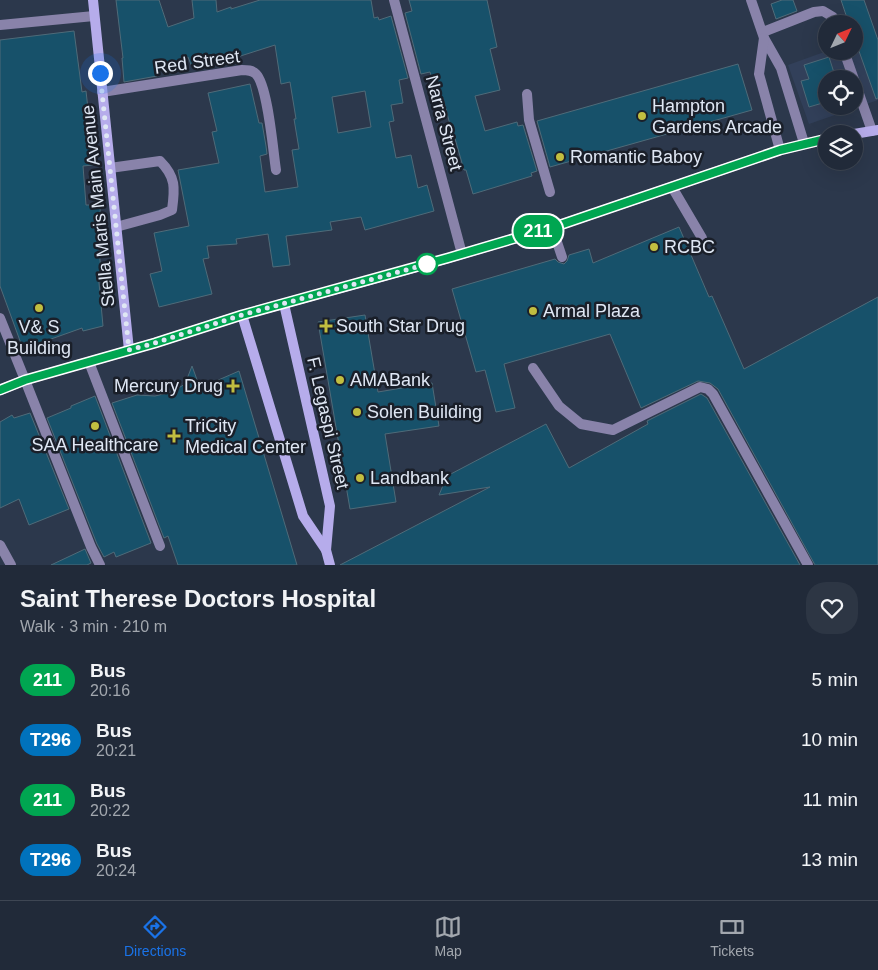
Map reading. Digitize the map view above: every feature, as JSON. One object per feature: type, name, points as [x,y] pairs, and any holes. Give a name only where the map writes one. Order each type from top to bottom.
[{"type":"main road","name":"Stella Maris Main Avenue","points":[[93,0],[129,350]]},
{"type":"main road","points":[[0,390],[25,380],[155,343],[242,315],[552,227],[780,150],[818,140]]},
{"type":"main road","name":"F. Legaspi Street","points":[[284,304],[330,506],[326,550]]},
{"type":"main road","name":"F. Legaspi Street","points":[[242,315],[303,516],[326,550],[330,565]]},
{"type":"street","name":"Narra Street","points":[[394,0],[462,254]]},
{"type":"street","points":[[751,0],[763,35],[781,68],[804,143]]},
{"type":"street","points":[[763,35],[814,12],[823,11],[830,15]]},
{"type":"street","points":[[0,25],[94,16]]},
{"type":"street","points":[[763,35],[759,74],[780,150]]},
{"type":"street","points":[[848,60],[875,130]]},
{"type":"street","name":"Red Street","points":[[102,92],[249,70],[255,73],[264,87],[276,170]]},
{"type":"street","points":[[527,94],[528,120],[550,192]]},
{"type":"street","points":[[110,168],[160,161],[170,171],[174,193],[172,210],[116,227]]},
{"type":"street","points":[[672,187],[702,238]]},
{"type":"street","points":[[552,227],[562,257]]},
{"type":"street","points":[[0,318],[91,547],[100,565]]},
{"type":"street","points":[[89,362],[160,546]]},
{"type":"street","points":[[533,368],[560,406],[581,424],[613,430],[700,387],[708,389],[713,394],[808,565]]},
{"type":"street","points":[[0,545],[12,565]]},
{"type":"shaded area","points":[[875,34],[878,43],[878,100],[863,105],[863,70],[818,70],[818,115],[835,115],[809,124],[788,65],[818,54],[818,60],[863,60],[863,39]]},
{"type":"building","points":[[116,0],[159,0],[168,27],[194,18],[192,0],[216,0],[217,12],[260,0],[371,0],[374,18],[378,17],[379,20],[391,16],[408,78],[399,80],[403,103],[391,105],[394,121],[389,122],[396,158],[411,155],[418,188],[427,185],[434,211],[365,230],[361,217],[330,222],[332,230],[286,236],[290,265],[273,267],[268,234],[236,239],[237,244],[207,246],[209,258],[203,259],[212,294],[159,307],[150,274],[162,271],[154,233],[189,226],[178,170],[219,163],[212,132],[217,131],[208,93],[250,84],[259,123],[262,123],[266,146],[267,154],[260,156],[265,192],[298,187],[292,150],[299,149],[294,119],[296,119],[290,82],[281,84],[275,45],[206,67],[205,63],[192,67],[188,57],[156,68],[157,76],[124,82]],"holes":[[[365,91],[371,127],[338,133],[332,97]]]},
{"type":"building","points":[[409,0],[487,0],[497,47],[490,49],[500,90],[475,96],[485,131],[517,122],[518,126],[523,125],[537,171],[531,173],[532,176],[473,194],[453,136],[443,98],[438,100],[430,72],[421,74],[405,13],[412,11]]},
{"type":"building","points":[[782,0],[793,0],[797,11],[776,19],[771,4]]},
{"type":"building","points":[[841,0],[864,0],[878,40],[878,98],[876,99],[862,60],[863,15],[846,15]]},
{"type":"building","points":[[74,31],[82,92],[86,91],[92,145],[93,165],[83,166],[86,205],[100,205],[101,239],[98,239],[101,271],[98,272],[103,326],[83,331],[82,328],[23,349],[0,286],[0,40]]},
{"type":"building","points":[[820,60],[830,60],[833,70],[818,70],[818,104],[809,107],[801,81],[809,79],[804,65]]},
{"type":"building","name":"Hampton Gardens Arcade","points":[[738,64],[752,110],[550,167],[537,121]]},
{"type":"building","points":[[679,227],[709,297],[712,296],[744,369],[878,297],[878,565],[815,565],[718,389],[710,383],[698,381],[641,408],[610,334],[504,364],[515,408],[496,412],[485,370],[476,372],[452,289],[555,259],[564,264],[569,255],[589,249],[593,263]]},
{"type":"building","name":"Solen Building","points":[[365,315],[378,392],[432,383],[439,426],[385,434],[396,502],[350,509],[318,322]]},
{"type":"building","points":[[192,366],[200,388],[239,371],[297,565],[178,565],[168,536],[164,538],[112,403],[137,395],[155,396],[172,392],[185,384]]},
{"type":"building","points":[[701,394],[707,398],[800,565],[340,565],[490,487],[439,495],[447,476],[546,424],[569,468],[648,424],[647,421]]},
{"type":"building","points":[[95,396],[151,543],[116,557],[114,552],[104,557],[97,544],[47,418]]},
{"type":"building","points":[[30,413],[69,509],[29,525],[19,499],[0,508],[0,422],[12,415],[14,418]]},
{"type":"building","points":[[85,549],[91,563],[87,565],[51,565]]},
{"type":"bus line","name":"211","points":[[0,390],[25,380],[155,343],[242,315],[560,225],[780,150],[818,140]]},
{"type":"place","name":"Hampton Gardens Arcade","points":[[642,116]]},
{"type":"place","name":"Romantic Baboy","points":[[560,157]]},
{"type":"place","name":"RCBC","points":[[654,247]]},
{"type":"place","name":"V& S Building","points":[[39,308]]},
{"type":"place","name":"Armal Plaza","points":[[533,311]]},
{"type":"place","name":"South Star Drug","points":[[326,326]]},
{"type":"place","name":"AMABank","points":[[340,380]]},
{"type":"place","name":"Mercury Drug","points":[[233,386]]},
{"type":"place","name":"Solen Building","points":[[357,412]]},
{"type":"place","name":"SAA Healthcare","points":[[95,426]]},
{"type":"place","name":"TriCity Medical Center","points":[[174,436]]},
{"type":"place","name":"Landbank","points":[[360,478]]},
{"type":"route","points":[[100,73],[129,350],[242,315],[435,262],[427,264]]}]
